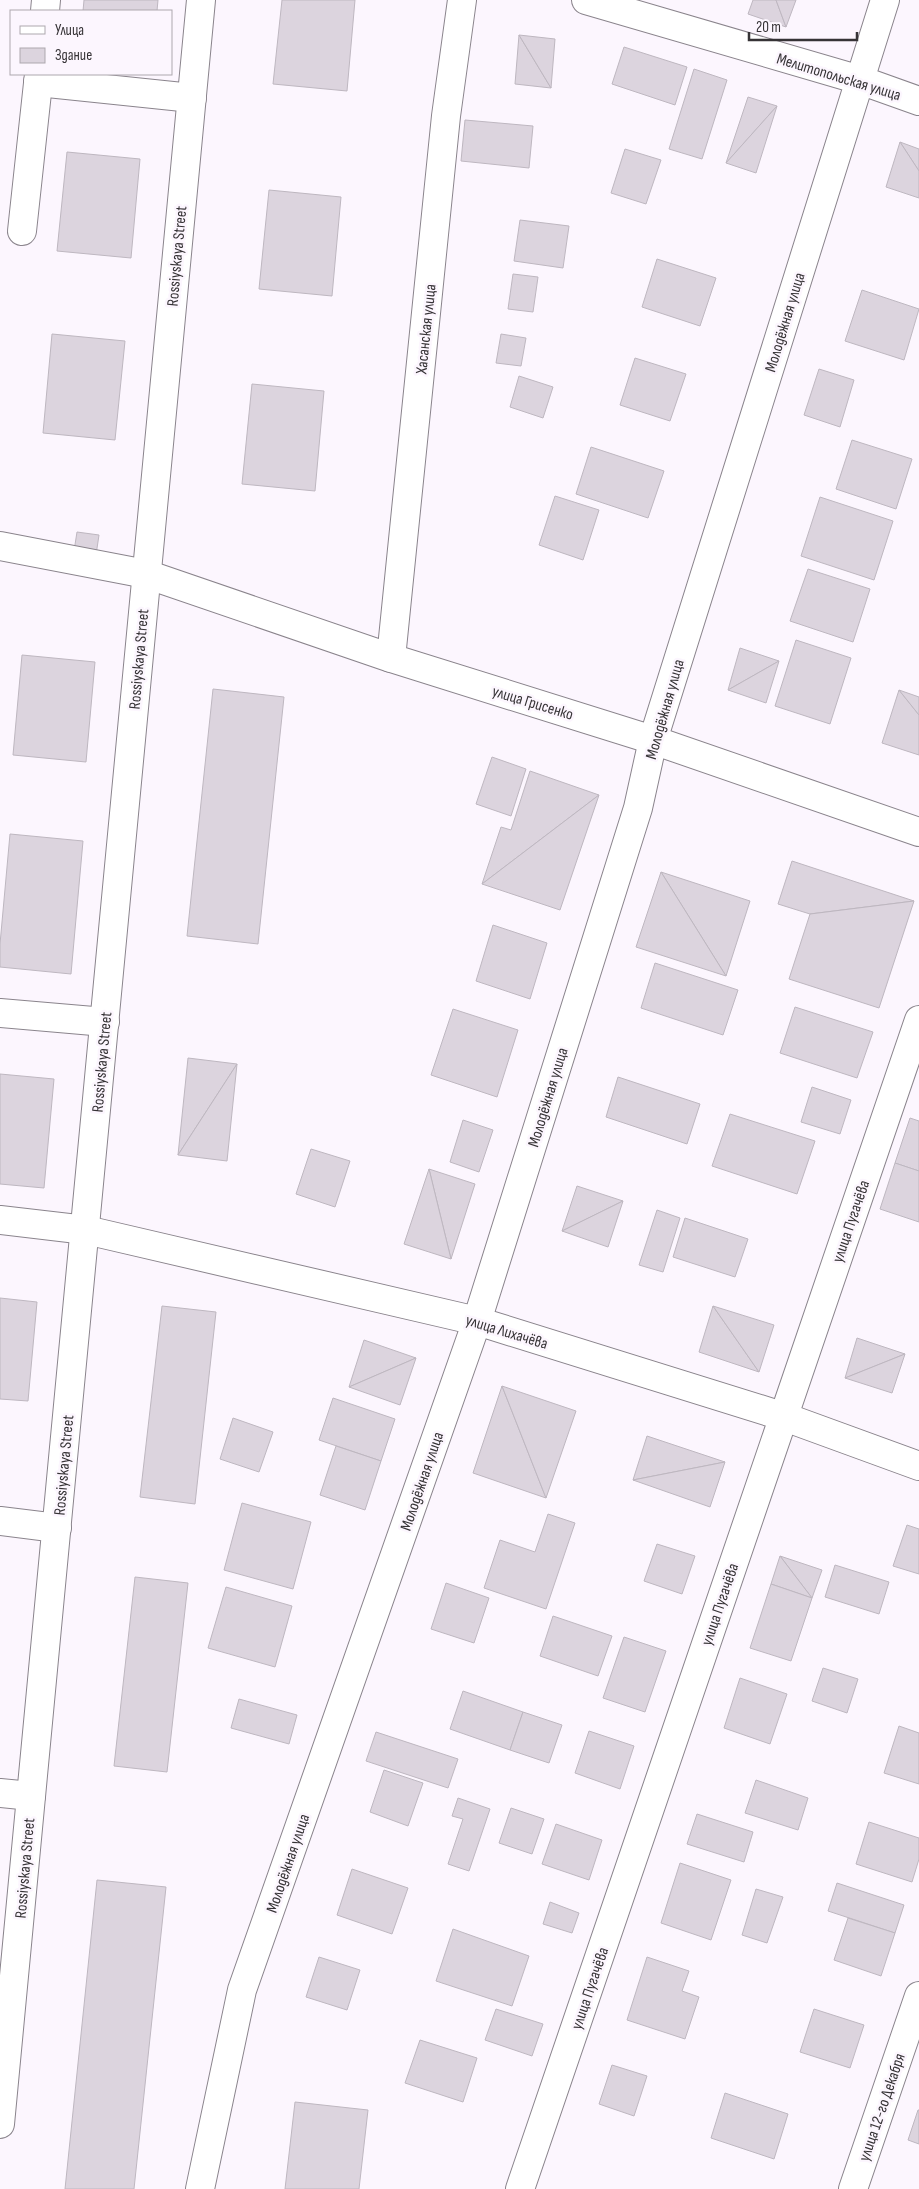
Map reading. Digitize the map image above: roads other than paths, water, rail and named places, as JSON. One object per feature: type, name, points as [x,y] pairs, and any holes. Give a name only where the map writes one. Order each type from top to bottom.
[{"type":"street","name":"Rossiyskaya Street","points":[[0,2124],[201,0]]},
{"type":"street","name":"Хасанская улица","points":[[392,658],[446,116],[462,0]]},
{"type":"street","name":"Мелитопольская улица","points":[[586,0],[860,80],[919,101]]},
{"type":"street","name":"Молодёжная улица","points":[[200,2189],[242,1990],[477,1321],[638,808],[653,740],[885,0]]},
{"type":"street","points":[[22,231],[38,78],[192,98]]},
{"type":"street","name":"улица Грисенко","points":[[0,546],[146,574],[392,658],[653,740],[919,832]]},
{"type":"street","points":[[0,1013],[104,1022]]},
{"type":"street","name":"улица Пугачёва","points":[[520,2189],[782,1416],[919,1020]]},
{"type":"street","name":"улица Лихачёва","points":[[0,1220],[86,1230],[477,1321],[782,1416],[919,1466]]},
{"type":"street","points":[[0,1521],[57,1528]]},
{"type":"street","points":[[0,1793],[31,1796]]},
{"type":"street","name":"улица 12-го Декабря","points":[[853,2189],[919,1996]]}]
